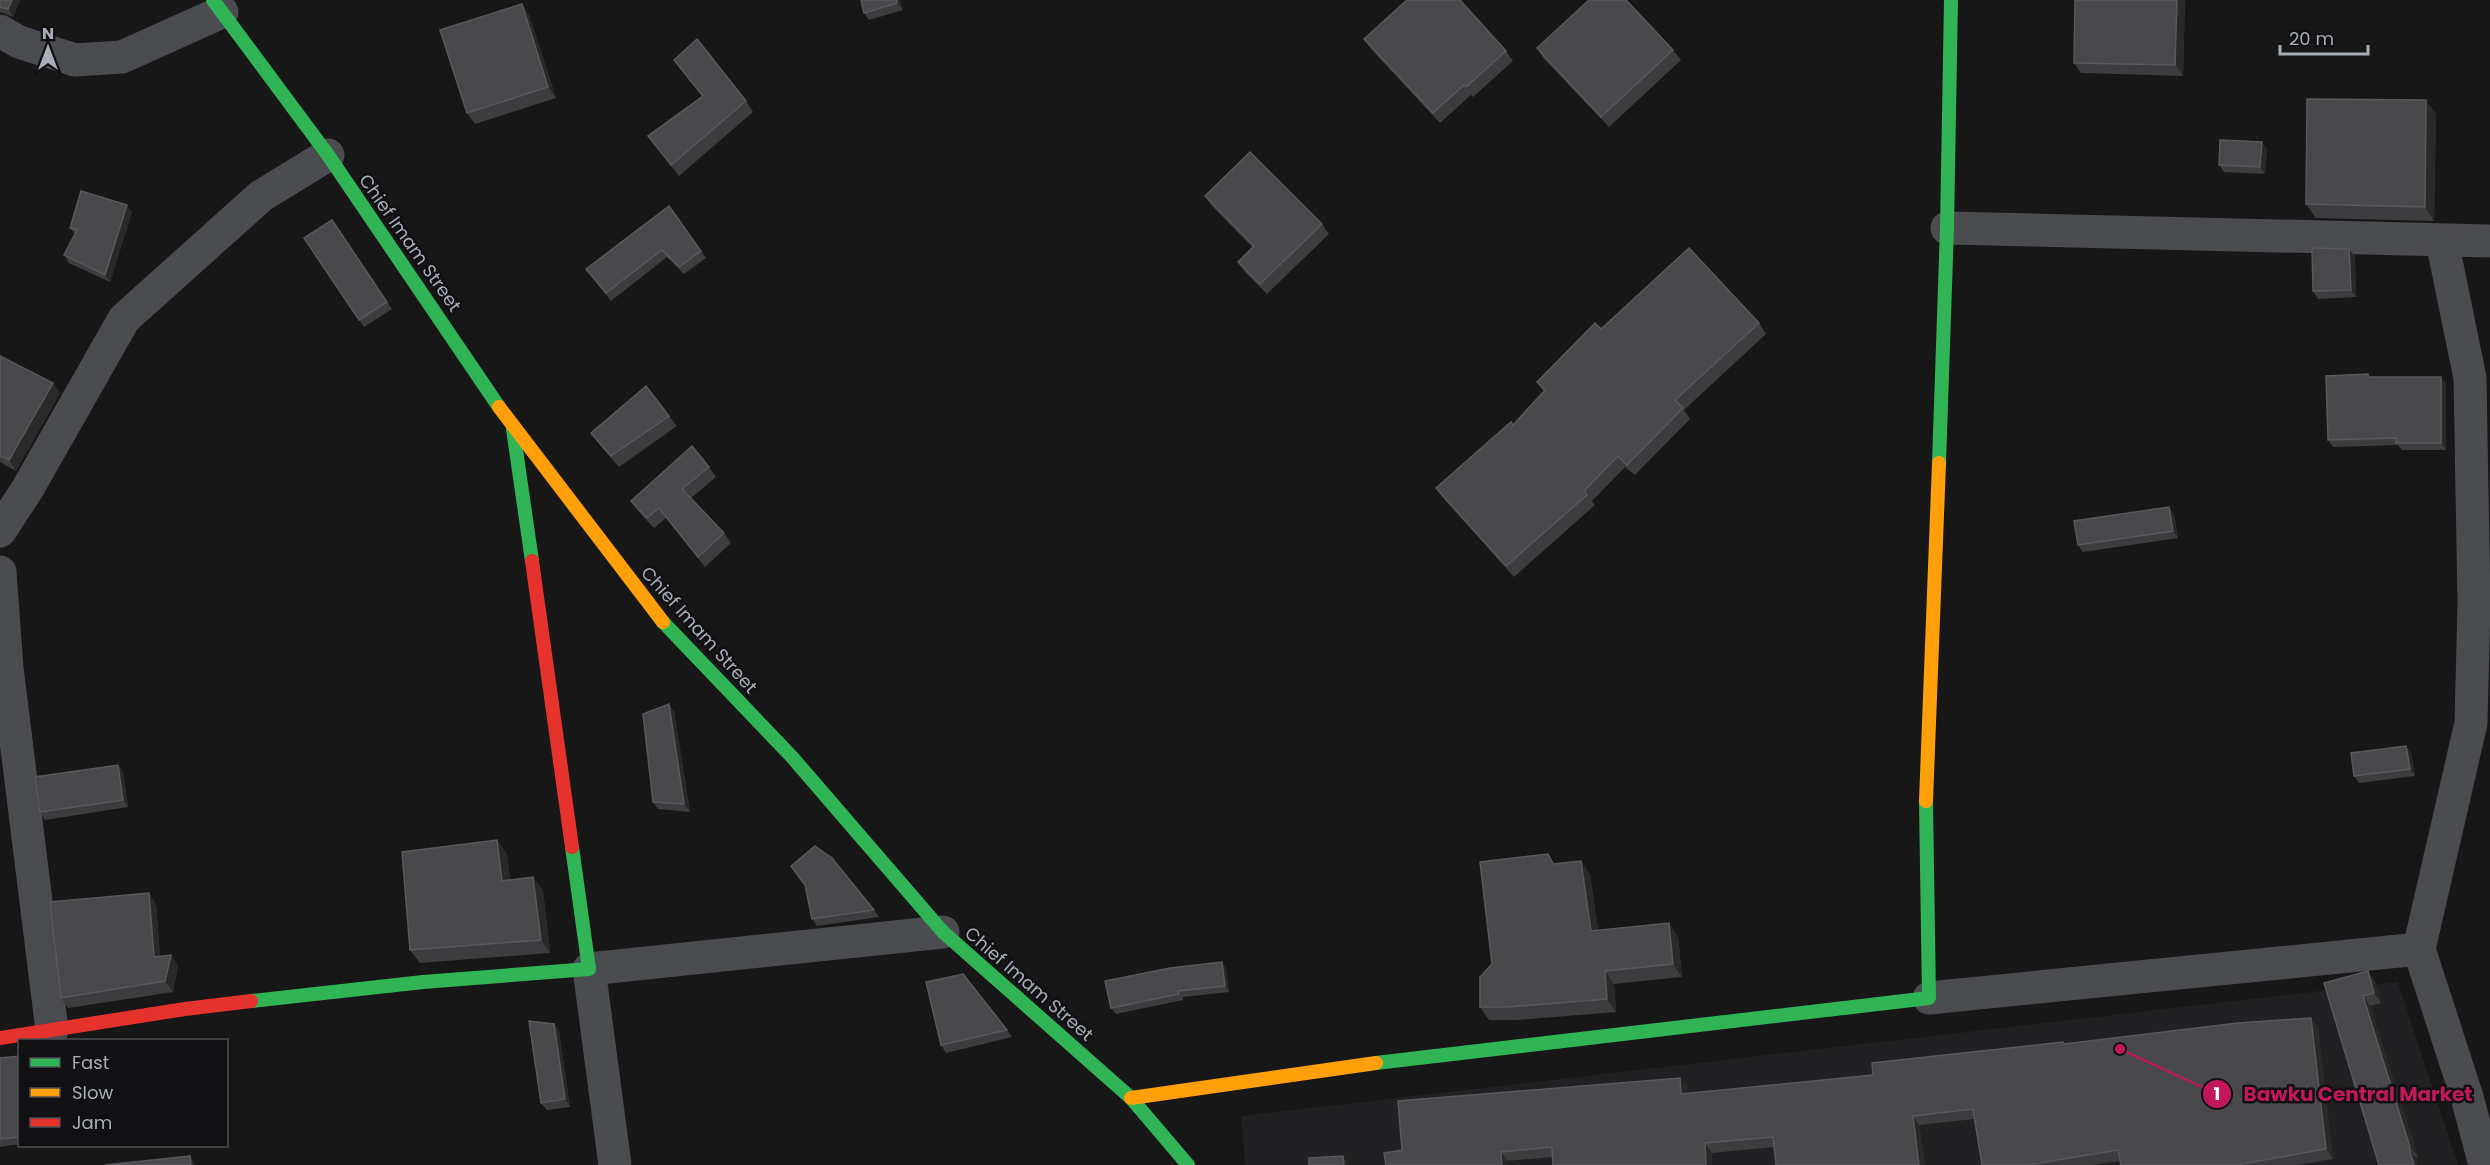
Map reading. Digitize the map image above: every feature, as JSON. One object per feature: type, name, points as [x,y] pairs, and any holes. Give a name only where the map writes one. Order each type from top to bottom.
[{"type":"street","points":[[1929,998],[1926,813],[1947,228],[1951,0]]},
{"type":"street","points":[[0,31],[19,42],[75,60],[122,57],[218,6]]},
{"type":"street","name":"Chief Imam Street","points":[[218,6],[328,155],[513,427],[654,613],[792,757],[943,932],[1131,1098],[1188,1165]]},
{"type":"street","points":[[0,531],[28,488],[124,319],[261,196],[328,155]]},
{"type":"street","points":[[1947,228],[2490,241]]},
{"type":"street","points":[[2442,241],[2470,378],[2480,722],[2419,949],[2467,1097],[2485,1165]]},
{"type":"street","points":[[513,427],[615,1165]]},
{"type":"street","points":[[0,572],[7,668],[52,1030]]},
{"type":"street","points":[[0,1038],[185,1009],[423,982],[589,969],[943,932]]},
{"type":"street","points":[[1131,1098],[1380,1063],[1929,998],[2419,949]]},
{"type":"shaded area","points":[[2398,982],[2458,1165],[1245,1165],[1241,1116]]},
{"type":"building","points":[[0,0],[12,0],[8,9],[0,7]]},
{"type":"building","points":[[861,0],[897,0],[897,3],[864,13]]},
{"type":"building","points":[[1407,0],[1460,0],[1506,51],[1433,113],[1364,39]]},
{"type":"building","points":[[1589,0],[1626,0],[1673,50],[1601,117],[1537,48]]},
{"type":"building","points":[[2075,0],[2177,0],[2175,65],[2074,63]]},
{"type":"building","points":[[522,4],[548,87],[467,113],[440,30]]},
{"type":"building","points":[[697,39],[746,101],[671,165],[648,136],[703,96],[674,60]]},
{"type":"building","points":[[2307,99],[2426,100],[2425,207],[2306,204]]},
{"type":"building","points":[[2220,140],[2262,142],[2260,167],[2219,165]]},
{"type":"building","points":[[1250,152],[1322,224],[1260,284],[1238,262],[1254,246],[1205,196]]},
{"type":"building","points":[[81,191],[127,205],[105,275],[64,255],[77,230],[70,228]]},
{"type":"building","points":[[669,206],[701,251],[679,267],[662,250],[606,293],[586,269]]},
{"type":"building","points":[[332,220],[387,302],[359,320],[304,238]]},
{"type":"building","points":[[1689,248],[1759,323],[1675,400],[1683,408],[1627,465],[1618,456],[1584,491],[1587,495],[1506,566],[1436,488],[1511,422],[1513,425],[1545,390],[1537,382],[1595,323],[1601,329]]},
{"type":"building","points":[[2312,248],[2349,249],[2351,290],[2313,291]]},
{"type":"building","points":[[0,356],[53,383],[9,460],[0,456]]},
{"type":"building","points":[[2368,374],[2368,377],[2441,377],[2441,443],[2396,443],[2396,438],[2328,440],[2326,376]]},
{"type":"building","points":[[646,386],[669,416],[611,456],[591,433]]},
{"type":"building","points":[[692,446],[709,467],[682,489],[724,533],[698,557],[659,508],[647,518],[631,501]]},
{"type":"building","points":[[2169,507],[2173,531],[2078,545],[2074,521]]},
{"type":"building","points":[[669,704],[684,804],[653,802],[643,714]]},
{"type":"building","points":[[2406,746],[2410,769],[2354,776],[2351,753]]},
{"type":"building","points":[[118,765],[123,800],[40,812],[35,777]]},
{"type":"building","points":[[497,840],[502,881],[533,877],[541,940],[410,950],[402,852]]},
{"type":"building","points":[[815,846],[832,858],[874,910],[812,919],[805,885],[791,866]]},
{"type":"building","points":[[1548,854],[1553,864],[1581,861],[1591,931],[1669,923],[1673,964],[1605,971],[1607,999],[1509,1007],[1480,1007],[1480,977],[1492,964],[1480,862]]},
{"type":"building","points":[[149,893],[154,957],[171,955],[165,981],[61,998],[50,902]]},
{"type":"building","points":[[1222,962],[1225,986],[1178,991],[1179,994],[1111,1008],[1105,981],[1170,968]]},
{"type":"building","points":[[2368,971],[2374,993],[2363,996],[2414,1165],[2379,1165],[2324,983]]},
{"type":"building","points":[[963,974],[1007,1030],[941,1045],[926,982]]},
{"type":"building","points":[[2311,1018],[2326,1149],[2236,1165],[2121,1165],[2118,1150],[2027,1165],[1982,1165],[1973,1109],[1913,1116],[1919,1165],[1776,1165],[1773,1137],[1705,1143],[1706,1165],[1553,1165],[1552,1147],[1501,1152],[1502,1165],[1386,1165],[1384,1153],[1402,1150],[1398,1101],[1680,1078],[1681,1094],[1873,1075],[1872,1063],[2063,1042],[2064,1044],[2238,1023]]},
{"type":"building","points":[[529,1021],[554,1024],[565,1099],[541,1103]]},
{"type":"building","points":[[18,1056],[18,1137],[0,1139],[0,1058]]},
{"type":"building","points":[[190,1156],[191,1165],[105,1165]]},
{"type":"building","points":[[1343,1156],[1344,1165],[1309,1165],[1309,1158]]},
{"type":"traffic: fast","points":[[213,0],[328,155],[499,407]]},
{"type":"traffic: fast","points":[[1939,463],[1947,228],[1951,0]]},
{"type":"traffic: fast","points":[[513,429],[532,561]]},
{"type":"traffic: fast","points":[[663,622],[792,757],[943,932],[1131,1098],[1188,1165]]},
{"type":"traffic: fast","points":[[1376,1063],[1929,998],[1926,801]]},
{"type":"traffic: fast","points":[[251,1001],[423,982],[589,969],[572,847]]},
{"type":"traffic: slow","points":[[499,407],[663,622]]},
{"type":"traffic: slow","points":[[1926,801],[1939,463]]},
{"type":"traffic: slow","points":[[1131,1098],[1376,1063]]},
{"type":"traffic: jam","points":[[532,561],[572,847]]},
{"type":"traffic: jam","points":[[0,1038],[251,1001]]},
{"type":"place","name":"Bawku Central Market","points":[[2120,1049]]}]
